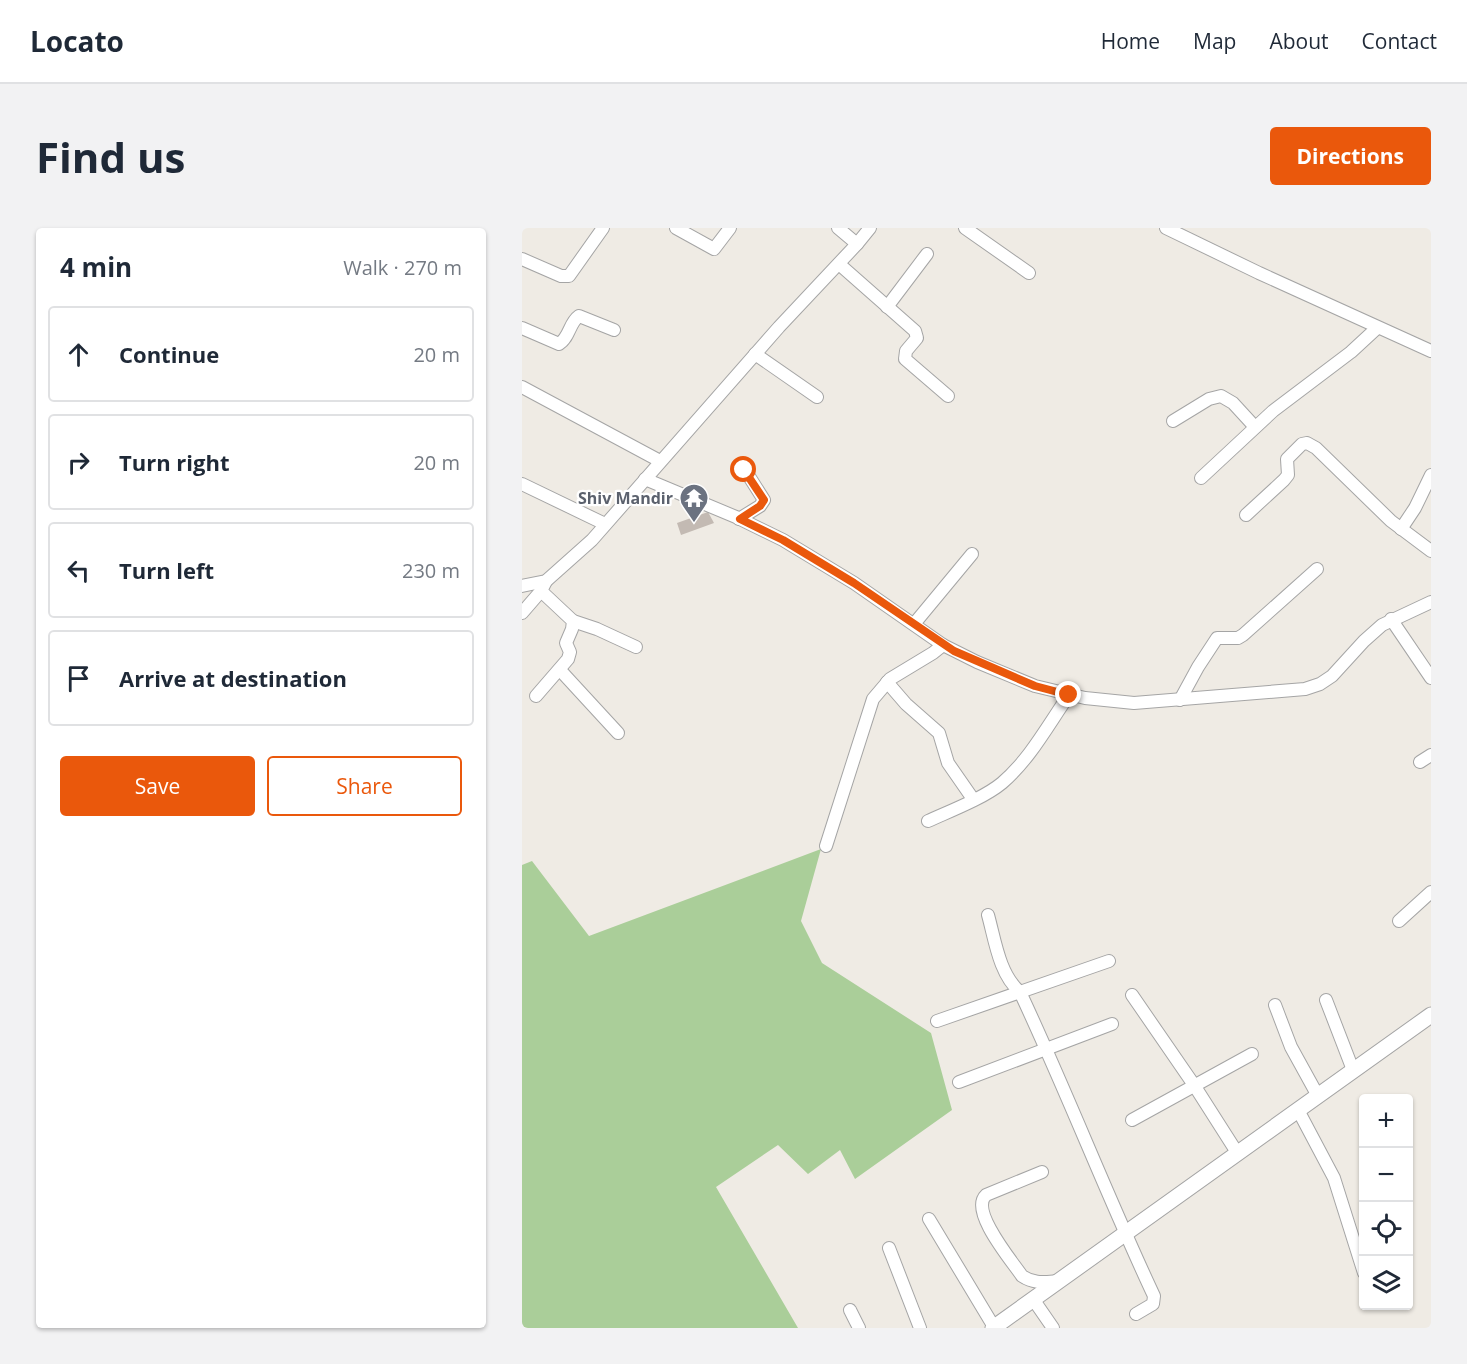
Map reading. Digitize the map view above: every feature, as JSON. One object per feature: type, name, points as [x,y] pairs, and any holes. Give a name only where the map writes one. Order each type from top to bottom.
[{"type":"street","points":[[522,259],[561,276],[569,276],[603,228]]},
{"type":"street","points":[[676,228],[714,249],[730,228]]},
{"type":"street","points":[[838,228],[856,244]]},
{"type":"street","points":[[522,613],[544,586],[577,555],[870,228]]},
{"type":"street","points":[[966,228],[1029,273]]},
{"type":"street","points":[[1166,228],[1431,351]]},
{"type":"street","points":[[887,307],[927,254]]},
{"type":"street","points":[[839,264],[917,334],[915,342],[904,354],[905,359],[948,396]]},
{"type":"street","points":[[522,328],[559,344],[565,340],[575,318],[579,316],[614,330]]},
{"type":"street","points":[[1201,478],[1273,411],[1351,351],[1377,327]]},
{"type":"street","points":[[755,354],[817,397]]},
{"type":"street","points":[[522,387],[660,461]]},
{"type":"street","points":[[1173,421],[1209,399],[1221,396],[1233,403],[1256,427]]},
{"type":"street","points":[[1246,515],[1284,480],[1288,475],[1287,459],[1302,444],[1307,443],[1316,448],[1401,529],[1431,551]]},
{"type":"street","points":[[740,519],[760,506],[764,500],[744,470]]},
{"type":"street","points":[[1401,529],[1415,508],[1431,475]]},
{"type":"street","points":[[645,478],[740,519],[801,551],[854,583],[943,645],[1035,686],[1108,702],[1134,704],[1257,692],[1294,691],[1320,684],[1339,670],[1370,634],[1391,619],[1431,602]]},
{"type":"street","points":[[522,484],[605,524]]},
{"type":"street","points":[[914,624],[972,554]]},
{"type":"street","points":[[1180,700],[1198,667],[1218,638],[1243,636],[1317,569]]},
{"type":"street","points":[[522,586],[544,586]]},
{"type":"street","points":[[544,586],[573,621],[636,647]]},
{"type":"street","points":[[1391,619],[1431,678]]},
{"type":"street","points":[[536,696],[560,670],[570,655],[566,644],[573,621]]},
{"type":"street","points":[[826,846],[873,699],[887,682],[943,645]]},
{"type":"street","points":[[560,670],[618,733]]},
{"type":"street","points":[[887,682],[906,704],[939,733],[948,763],[973,799]]},
{"type":"street","points":[[928,821],[1002,783],[1023,761],[1069,695]]},
{"type":"street","points":[[1420,762],[1431,755]]},
{"type":"street","points":[[1399,921],[1431,892]]},
{"type":"street","points":[[988,915],[1002,965],[1020,992],[1047,1049],[1124,1233],[1154,1296],[1153,1304],[1136,1314]]},
{"type":"street","points":[[937,1021],[1109,961]]},
{"type":"street","points":[[1132,995],[1238,1154]]},
{"type":"street","points":[[1326,1000],[1353,1070]]},
{"type":"street","points":[[1275,1005],[1291,1047],[1318,1096]]},
{"type":"street","points":[[928,1219],[993,1327],[1431,1015]]},
{"type":"street","points":[[958,1082],[1112,1024]]},
{"type":"street","points":[[1132,1120],[1252,1054]]},
{"type":"street","points":[[1299,1110],[1334,1178],[1359,1257]]},
{"type":"street","points":[[1042,1172],[987,1195],[983,1198],[981,1205],[987,1224],[1022,1276],[1030,1281],[1041,1283],[1058,1281]]},
{"type":"street","points":[[889,1248],[920,1328]]},
{"type":"street","points":[[1033,1299],[1053,1328]]},
{"type":"street","points":[[850,1310],[859,1328]]},
{"type":"green space","points":[[821,849],[801,921],[822,963],[931,1033],[952,1110],[855,1179],[840,1150],[808,1174],[778,1145],[716,1187],[798,1328],[522,1328],[522,865],[532,861],[589,936]]},
{"type":"building","points":[[708,512],[714,523],[681,535],[677,523]]},
{"type":"place","name":"Shiv Mandir","points":[[694,524]]},
{"type":"route","points":[[744,470],[764,500],[760,506],[740,519],[783,540],[854,583],[954,651],[1035,686],[1069,695]]}]
